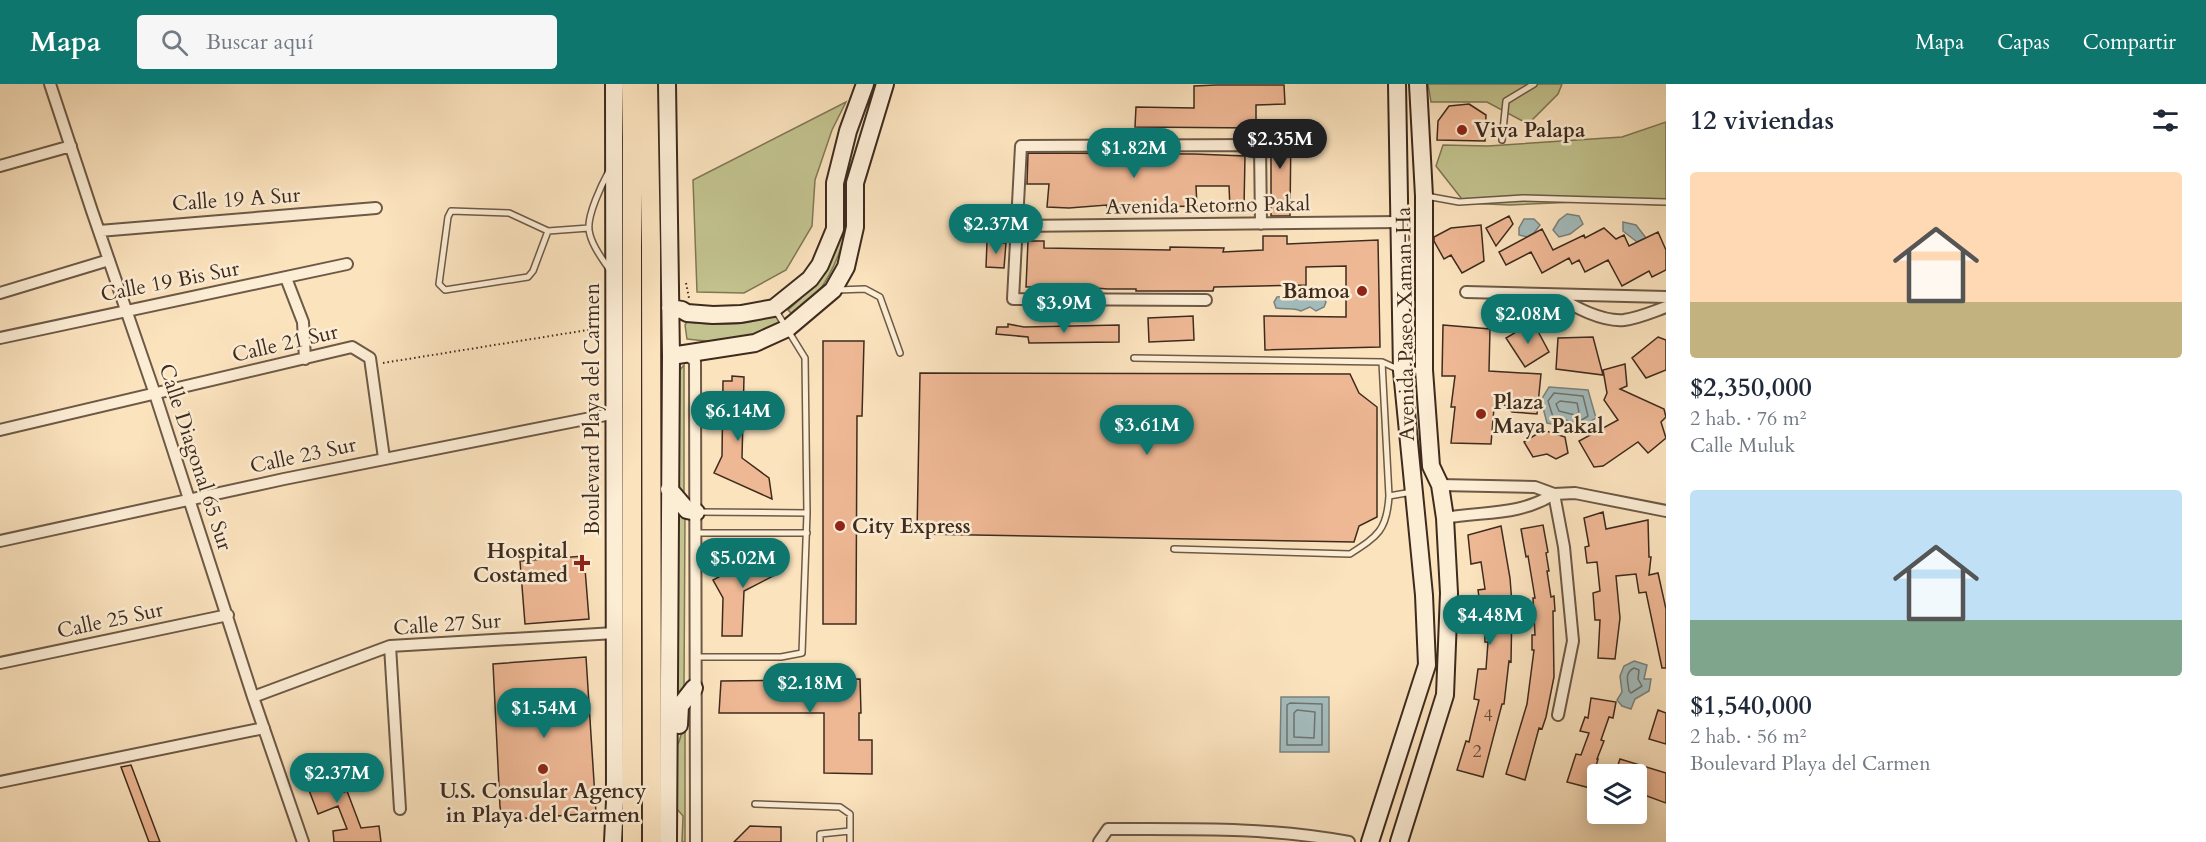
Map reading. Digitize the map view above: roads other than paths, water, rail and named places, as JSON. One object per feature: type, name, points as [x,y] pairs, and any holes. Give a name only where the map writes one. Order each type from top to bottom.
[{"type":"highway","points":[[631,84],[632,842]]},
{"type":"highway","points":[[648,84],[651,246],[652,842]]},
{"type":"main road","name":"Boulevard Playa del Carmen","points":[[613,842],[616,413],[614,84]]},
{"type":"main road","points":[[667,84],[670,308],[679,356],[669,489],[668,842]]},
{"type":"main road","points":[[670,308],[687,313],[712,315],[741,314],[774,308],[810,279],[820,265],[835,229],[835,183],[848,131],[865,84]]},
{"type":"main road","points":[[679,356],[755,343],[788,327],[833,290],[846,267],[855,227],[855,183],[885,84]]},
{"type":"main road","name":"Avenida Paseo Xaman-Ha","points":[[1370,842],[1426,665],[1424,595],[1402,371],[1397,84]]},
{"type":"main road","name":"Avenida Paseo Xaman-Ha","points":[[1399,842],[1445,695],[1449,593],[1445,518],[1440,485],[1431,466],[1424,370],[1425,196],[1418,84]]},
{"type":"main road","points":[[848,131],[859,133],[866,146]]},
{"type":"main road","points":[[669,489],[687,510],[696,512]]},
{"type":"main road","points":[[1424,595],[1449,593]]},
{"type":"main road","points":[[669,747],[678,731],[680,706],[694,687]]},
{"type":"main road","points":[[668,802],[678,819],[679,842]]},
{"type":"street","name":"Calle Diagonal 65 Sur","points":[[50,84],[303,842]]},
{"type":"street","points":[[1206,300],[1013,299],[1021,146],[1260,145],[1261,224]]},
{"type":"street","points":[[0,166],[70,146]]},
{"type":"street","name":"Calle 19 A Sur","points":[[99,231],[376,208]]},
{"type":"street","name":"Avenida Retorno Pakal","points":[[1017,226],[1400,222]]},
{"type":"street","points":[[0,292],[109,260]]},
{"type":"street","name":"Calle 19 Bis Sur","points":[[0,338],[126,309],[347,264]]},
{"type":"street","points":[[286,278],[303,322],[305,359]]},
{"type":"street","points":[[1466,292],[1666,297]]},
{"type":"street","points":[[1553,294],[1570,304],[1605,318],[1622,320],[1639,317],[1666,307]]},
{"type":"street","name":"Calle 21 Sur","points":[[0,430],[352,347],[370,358],[384,458]]},
{"type":"street","points":[[679,356],[695,361],[696,842]]},
{"type":"street","name":"Calle 23 Sur","points":[[0,541],[384,458],[616,413]]},
{"type":"street","points":[[1440,485],[1535,488],[1554,494],[1575,493],[1666,511]]},
{"type":"street","points":[[1445,518],[1516,511],[1534,505],[1554,494]]},
{"type":"street","points":[[1554,494],[1564,547],[1573,641],[1558,715]]},
{"type":"street","name":"Calle 25 Sur","points":[[0,663],[228,615]]},
{"type":"street","name":"Calle 27 Sur","points":[[253,697],[390,646],[615,633]]},
{"type":"street","points":[[390,646],[400,809]]},
{"type":"street","points":[[0,782],[264,728]]},
{"type":"street","points":[[1099,842],[1108,829],[1249,830],[1316,836],[1349,842]]},
{"type":"lane","points":[[1502,140],[1506,101],[1534,84]]},
{"type":"lane","points":[[614,160],[597,194],[589,228],[597,250],[614,278]]},
{"type":"lane","points":[[1425,196],[1459,202],[1523,198],[1666,202]]},
{"type":"lane","points":[[548,231],[533,271],[528,277],[445,290],[439,284],[448,217],[451,211],[509,213],[548,231],[589,228]]},
{"type":"lane","points":[[833,290],[865,290],[880,297],[900,353]]},
{"type":"lane","points":[[695,657],[781,657],[796,656],[802,653],[807,533],[805,358],[788,327],[774,308]]},
{"type":"lane","points":[[1134,358],[1382,362],[1402,371],[1424,370]]},
{"type":"lane","points":[[1174,549],[1350,554],[1374,539],[1388,517],[1389,496],[1382,362]]},
{"type":"lane","points":[[1389,496],[1414,492]]},
{"type":"lane","points":[[696,512],[807,513]]},
{"type":"lane","points":[[695,533],[807,533]]},
{"type":"lane","points":[[755,804],[840,807],[850,814],[850,842]]},
{"type":"lane","points":[[820,842],[820,834],[850,831]]},
{"type":"water","points":[[1567,214],[1579,216],[1583,224],[1570,234],[1559,237],[1553,230],[1559,220]]},
{"type":"water","points":[[1524,219],[1534,219],[1540,225],[1534,233],[1527,237],[1519,235],[1519,228]]},
{"type":"water","points":[[1623,222],[1636,225],[1646,238],[1637,242],[1623,231]]},
{"type":"water","points":[[1323,296],[1326,302],[1324,307],[1316,311],[1310,307],[1301,311],[1276,308],[1274,302],[1277,297]]},
{"type":"water","points":[[1549,387],[1588,390],[1596,418],[1579,429],[1547,423],[1541,400]]},
{"type":"water","points":[[1634,661],[1647,665],[1644,679],[1651,679],[1649,691],[1635,699],[1631,709],[1622,706],[1617,700],[1622,692],[1620,676],[1624,666]]},
{"type":"water","points":[[1281,697],[1329,697],[1329,752],[1280,752]]},
{"type":"place","name":"Viva Palapa","points":[[1462,130]]},
{"type":"place","name":"Bamoa","points":[[1362,291]]},
{"type":"place","name":"Plaza Maya Pakal","points":[[1481,414]]},
{"type":"place","name":"City Express","points":[[840,526]]},
{"type":"place","name":"Hospital Costamed","points":[[582,563]]},
{"type":"place","name":"U.S. Consular Agency in Playa del Carmen","points":[[543,769]]}]
